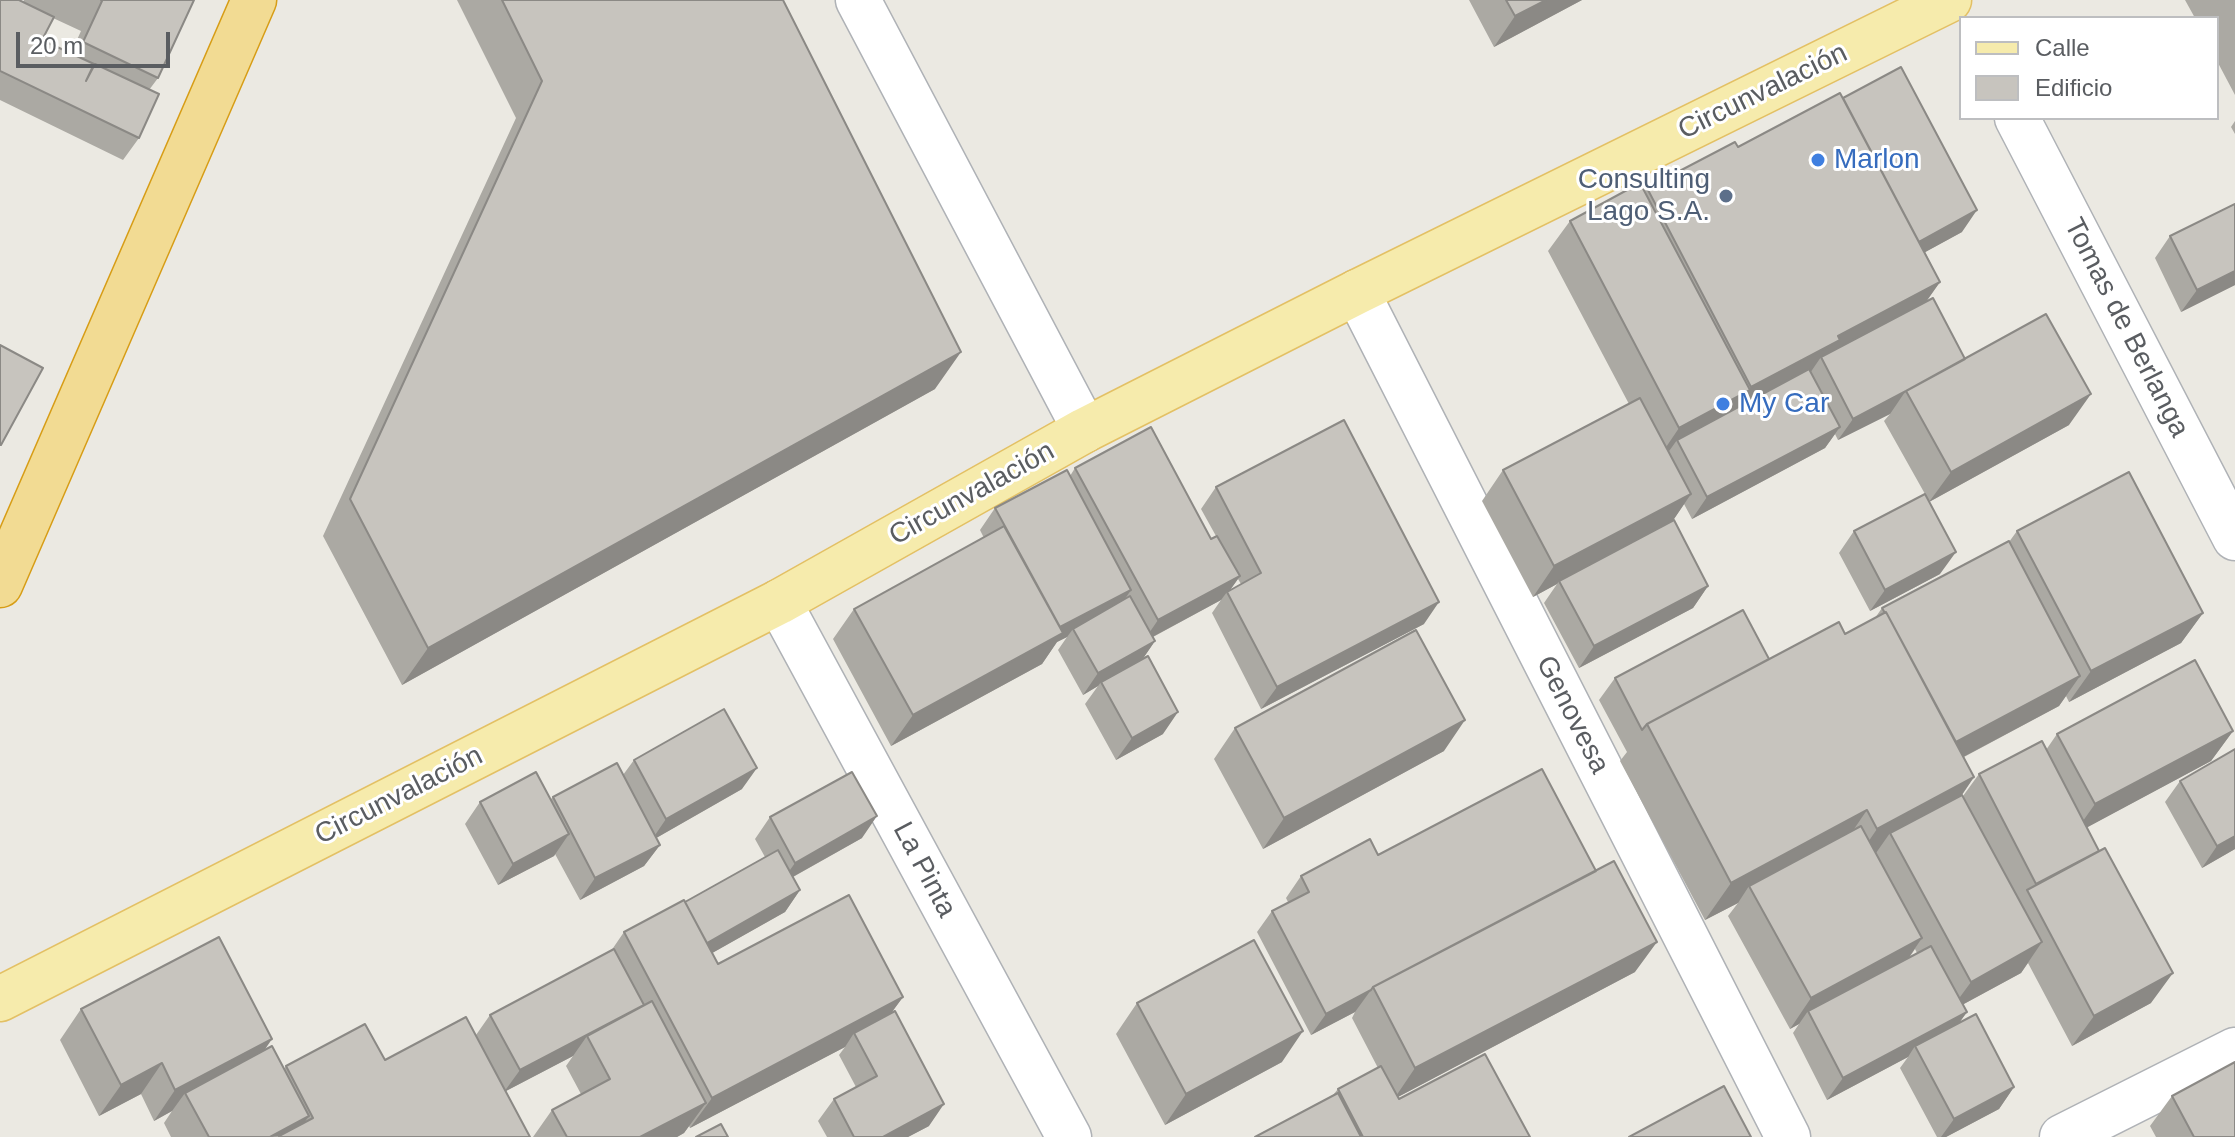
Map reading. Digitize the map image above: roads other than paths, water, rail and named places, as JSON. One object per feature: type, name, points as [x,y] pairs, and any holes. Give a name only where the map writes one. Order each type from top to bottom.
[{"type":"highway","points":[[0,585],[254,0]]},
{"type":"main road","name":"Circunvalación","points":[[0,999],[779,602],[1085,430],[1949,0]]},
{"type":"street","points":[[858,0],[1085,430]]},
{"type":"street","name":"Tomas de Berlanga","points":[[2018,120],[2235,538]]},
{"type":"street","name":"Genovesa","points":[[1357,292],[1788,1137]]},
{"type":"street","name":"La Pinta","points":[[779,602],[1069,1137]]},
{"type":"street","points":[[2062,1137],[2235,1050]]},
{"type":"place","name":"Marlon","points":[[1818,160]]},
{"type":"place","name":"Consulting Lago S.A.","points":[[1726,196]]},
{"type":"place","name":"My Car","points":[[1723,404]]}]
